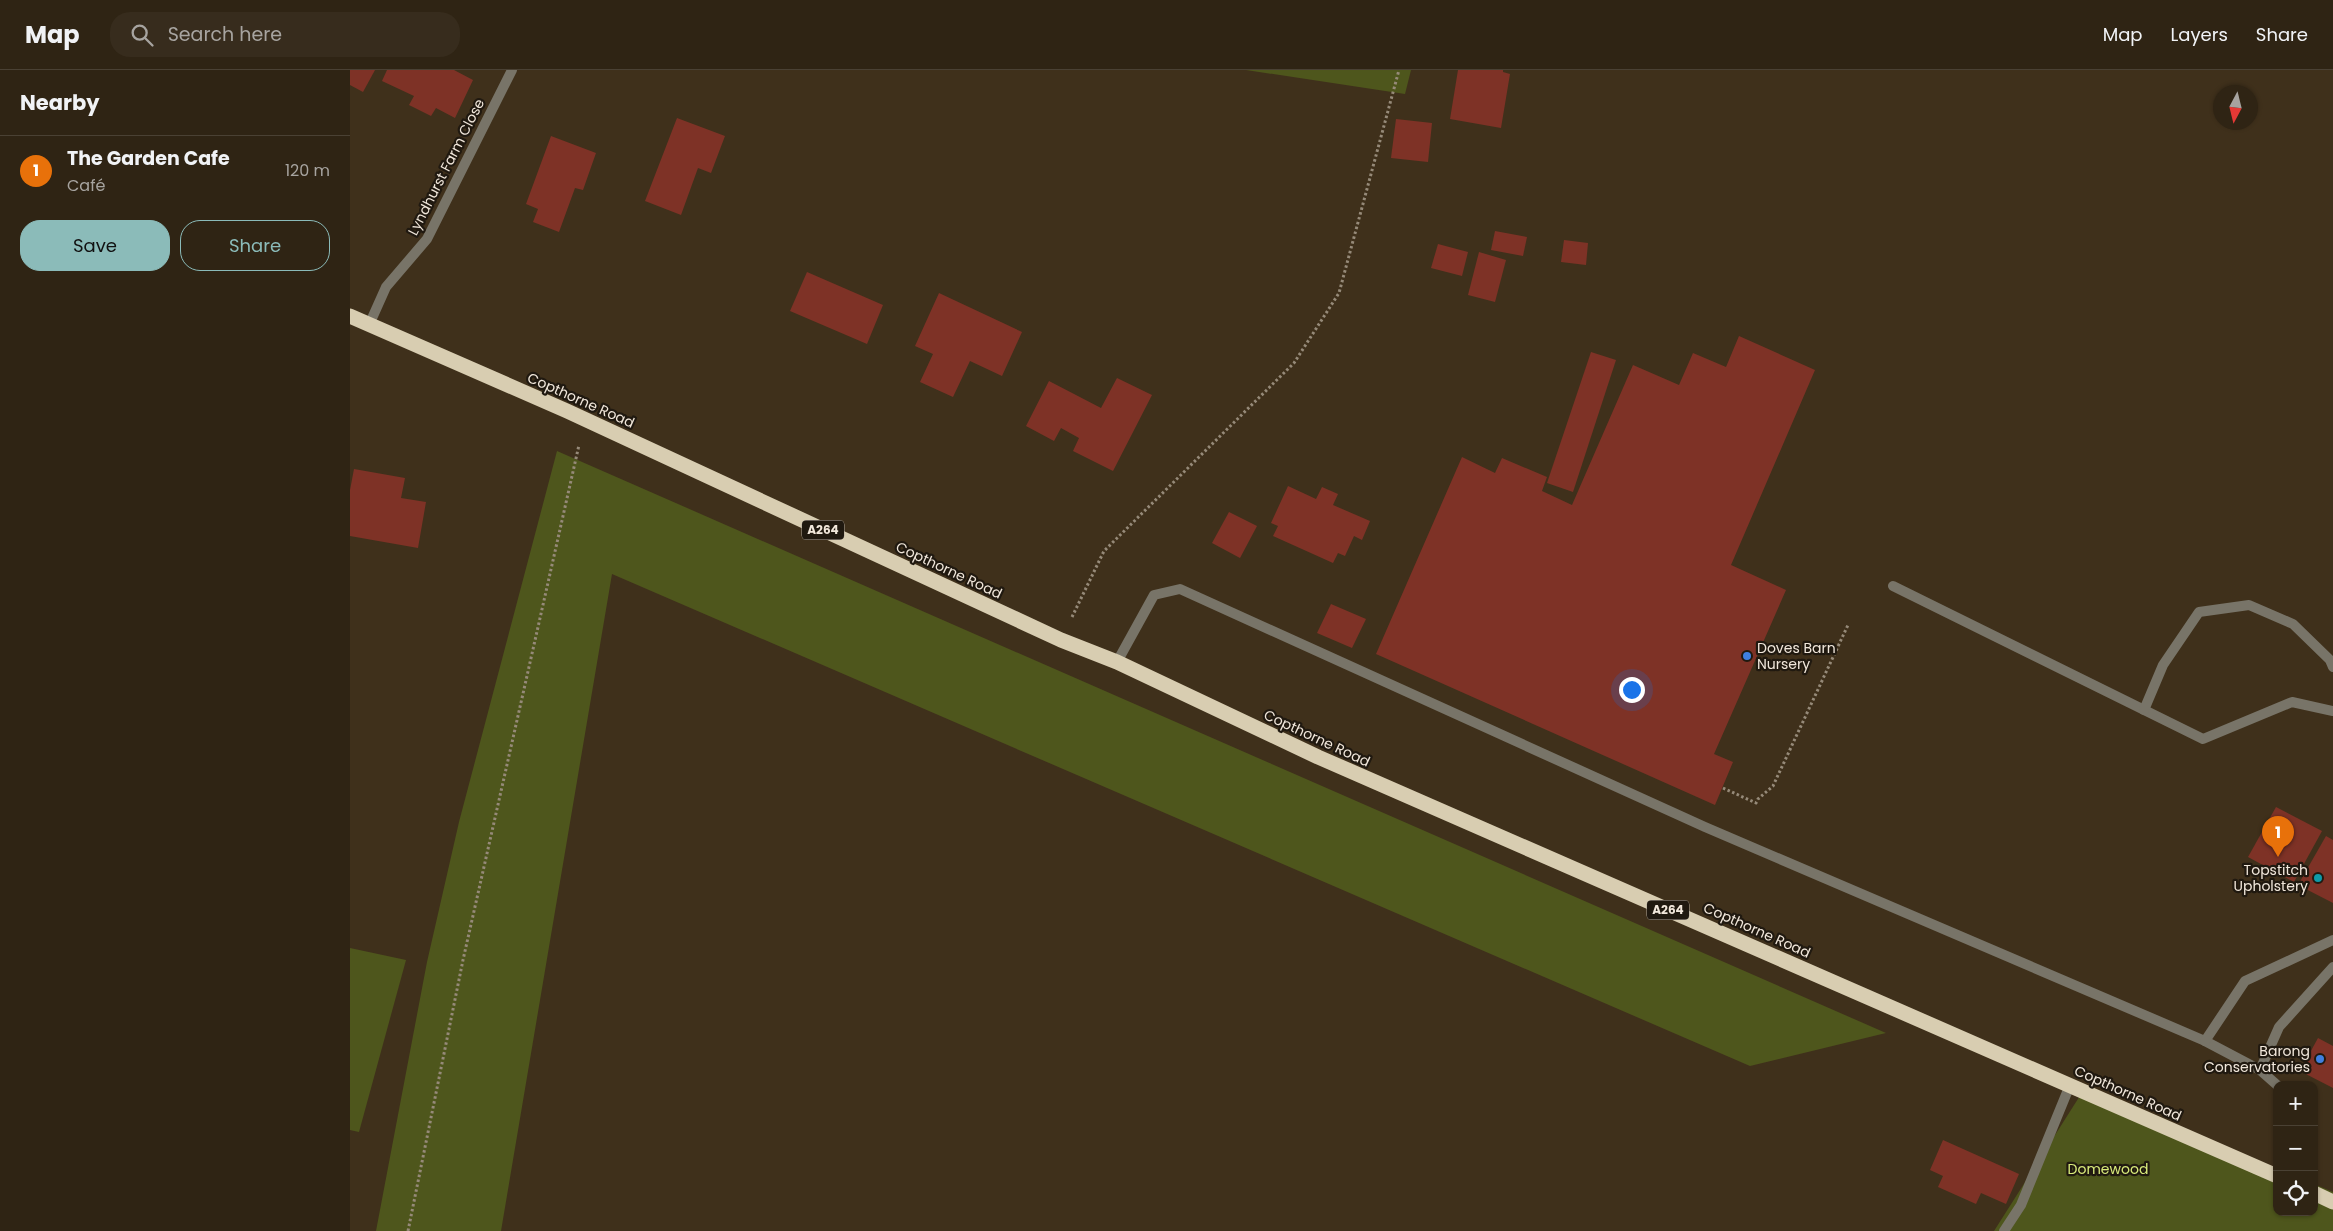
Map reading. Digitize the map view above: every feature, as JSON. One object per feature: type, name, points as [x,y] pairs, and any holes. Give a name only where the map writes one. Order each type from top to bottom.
[{"type":"highway","name":"Copthorne Road","points":[[350,316],[585,419],[1061,640],[1116,662],[1318,757],[2273,1174]]},
{"type":"highway","points":[[2318,1195],[2333,1202]]},
{"type":"street","name":"Lyndhurst Farm Close","points":[[369,325],[386,286],[427,238],[512,70]]},
{"type":"street","points":[[1893,586],[2203,740],[2292,702],[2333,711]]},
{"type":"street","points":[[1116,662],[1154,595],[1180,589],[1705,827],[2205,1041],[2260,1070],[2273,1081]]},
{"type":"street","points":[[2144,710],[2163,665],[2199,612],[2249,605],[2294,624],[2330,660],[2333,667]]},
{"type":"street","points":[[2205,1041],[2245,981],[2333,940]]},
{"type":"street","points":[[2260,1070],[2279,1027],[2333,967]]},
{"type":"street","points":[[2004,1231],[2022,1206],[2070,1085]]},
{"type":"path","points":[[1061,640],[1104,551],[1294,363],[1339,292],[1398,70]]},
{"type":"path","points":[[408,1231],[463,960],[585,419]]},
{"type":"path","points":[[1723,788],[1756,804],[1758,799],[1773,786],[1848,624]]},
{"type":"green space","points":[[1246,70],[1411,70],[1405,94]]},
{"type":"green space","points":[[557,451],[1886,1033],[1750,1066],[612,574],[501,1231],[376,1231],[427,962],[459,822]]},
{"type":"green space","points":[[350,948],[406,960],[359,1132],[350,1130]]},
{"type":"green space","name":"Domewood","points":[[2083,1091],[2273,1167],[2273,1216],[2318,1216],[2318,1186],[2333,1192],[2333,1231],[1994,1231]]},
{"type":"building","points":[[350,70],[375,70],[363,92],[350,85]]},
{"type":"building","points":[[387,70],[454,70],[473,80],[455,118],[436,108],[431,116],[409,105],[414,96],[382,81]]},
{"type":"building","points":[[1458,70],[1503,70],[1503,72],[1510,74],[1501,128],[1450,119]]},
{"type":"building","points":[[677,118],[725,136],[711,173],[698,168],[681,215],[645,201]]},
{"type":"building","points":[[1396,119],[1432,123],[1428,162],[1391,158]]},
{"type":"building","points":[[551,136],[596,153],[583,190],[575,188],[559,232],[533,222],[538,209],[526,204]]},
{"type":"building","points":[[1495,231],[1527,237],[1523,256],[1491,250]]},
{"type":"building","points":[[1564,240],[1588,243],[1586,265],[1561,262]]},
{"type":"building","points":[[1438,244],[1468,252],[1462,276],[1431,268]]},
{"type":"building","points":[[1479,252],[1506,260],[1495,302],[1468,295]]},
{"type":"building","points":[[807,272],[883,305],[867,344],[790,311]]},
{"type":"building","points":[[939,293],[1022,332],[1002,376],[970,361],[953,397],[920,382],[933,354],[915,346]]},
{"type":"building","points":[[1739,336],[1815,370],[1731,565],[1786,590],[1714,754],[1733,762],[1715,805],[1376,654],[1462,457],[1495,473],[1502,458],[1547,477],[1542,491],[1572,505],[1633,365],[1679,385],[1693,353],[1726,367]]},
{"type":"building","points":[[1591,352],[1616,360],[1573,492],[1547,483]]},
{"type":"building","points":[[1117,378],[1152,395],[1113,471],[1073,451],[1079,438],[1061,428],[1054,441],[1026,426],[1049,381],[1101,408]]},
{"type":"building","points":[[354,469],[405,478],[401,498],[426,502],[418,548],[350,536],[350,490]]},
{"type":"building","points":[[1288,486],[1316,499],[1322,487],[1338,494],[1333,505],[1370,521],[1362,540],[1354,536],[1345,556],[1338,553],[1333,563],[1273,536],[1278,526],[1271,523]]},
{"type":"building","points":[[1229,512],[1257,526],[1240,558],[1212,543]]},
{"type":"building","points":[[1331,604],[1366,619],[1352,648],[1317,633]]},
{"type":"building","points":[[2276,807],[2322,831],[2294,882],[2248,857]]},
{"type":"building","name":"Topstitch Upholstery","points":[[2326,836],[2333,840],[2333,903],[2298,885]]},
{"type":"building","name":"Barong Conservatories","points":[[2318,1038],[2333,1046],[2333,1088],[2300,1071]]},
{"type":"building","points":[[1943,1140],[2019,1174],[2006,1204],[1981,1193],[1976,1204],[1938,1187],[1943,1176],[1930,1170]]},
{"type":"place","name":"Doves Barn Nursery","points":[[1747,656]]},
{"type":"place","name":"The Garden Cafe","points":[[2278,857]]},
{"type":"place","name":"Topstitch Upholstery","points":[[2318,878]]},
{"type":"place","name":"Barong Conservatories","points":[[2320,1059]]}]
